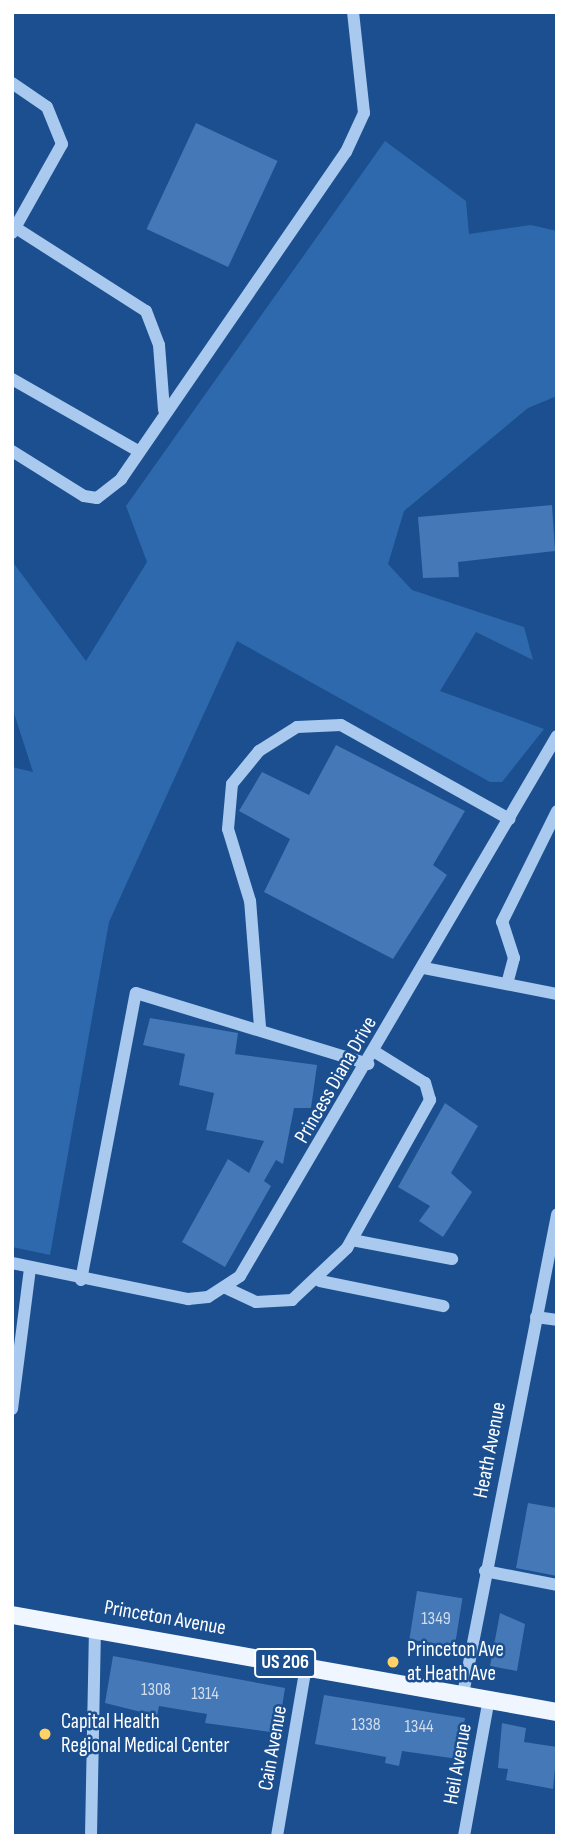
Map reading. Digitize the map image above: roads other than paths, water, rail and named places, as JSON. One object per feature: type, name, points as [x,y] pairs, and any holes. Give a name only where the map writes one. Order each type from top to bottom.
[{"type":"main road","name":"Princeton Avenue","points":[[12,1615],[557,1712]]},
{"type":"street","points":[[12,451],[97,498],[121,479],[164,410],[346,152],[364,113],[353,12]]},
{"type":"street","points":[[12,83],[47,107],[62,144],[14,231],[146,311],[159,345],[164,410]]},
{"type":"street","points":[[12,379],[138,451]]},
{"type":"street","points":[[260,1027],[250,901],[228,829],[232,784],[260,751],[297,727],[341,725],[509,819]]},
{"type":"street","name":"Princess Diana Drive","points":[[12,1263],[82,1280],[188,1299],[226,1288],[253,1260],[557,736]]},
{"type":"street","points":[[507,984],[514,958],[502,922],[557,811]]},
{"type":"street","points":[[424,968],[557,994]]},
{"type":"street","points":[[82,1280],[136,993],[372,1058],[425,1083],[430,1100],[352,1240],[320,1281],[292,1300],[256,1302],[226,1288]]},
{"type":"street","name":"Heath Avenue","points":[[463,1694],[557,1214]]},
{"type":"street","points":[[352,1240],[452,1259]]},
{"type":"street","points":[[12,1409],[30,1269]]},
{"type":"street","points":[[320,1281],[443,1306]]},
{"type":"street","points":[[536,1317],[557,1320]]},
{"type":"street","points":[[485,1571],[557,1585]]},
{"type":"street","points":[[91,1836],[95,1629]]},
{"type":"street","name":"Cain Avenue","points":[[277,1836],[306,1667]]},
{"type":"street","name":"Heil Avenue","points":[[464,1836],[489,1699]]},
{"type":"place","name":"Princeton Ave at Heath Ave","points":[[393,1662]]},
{"type":"place","name":"Capital Health Regional Medical Center","points":[[45,1734]]}]
